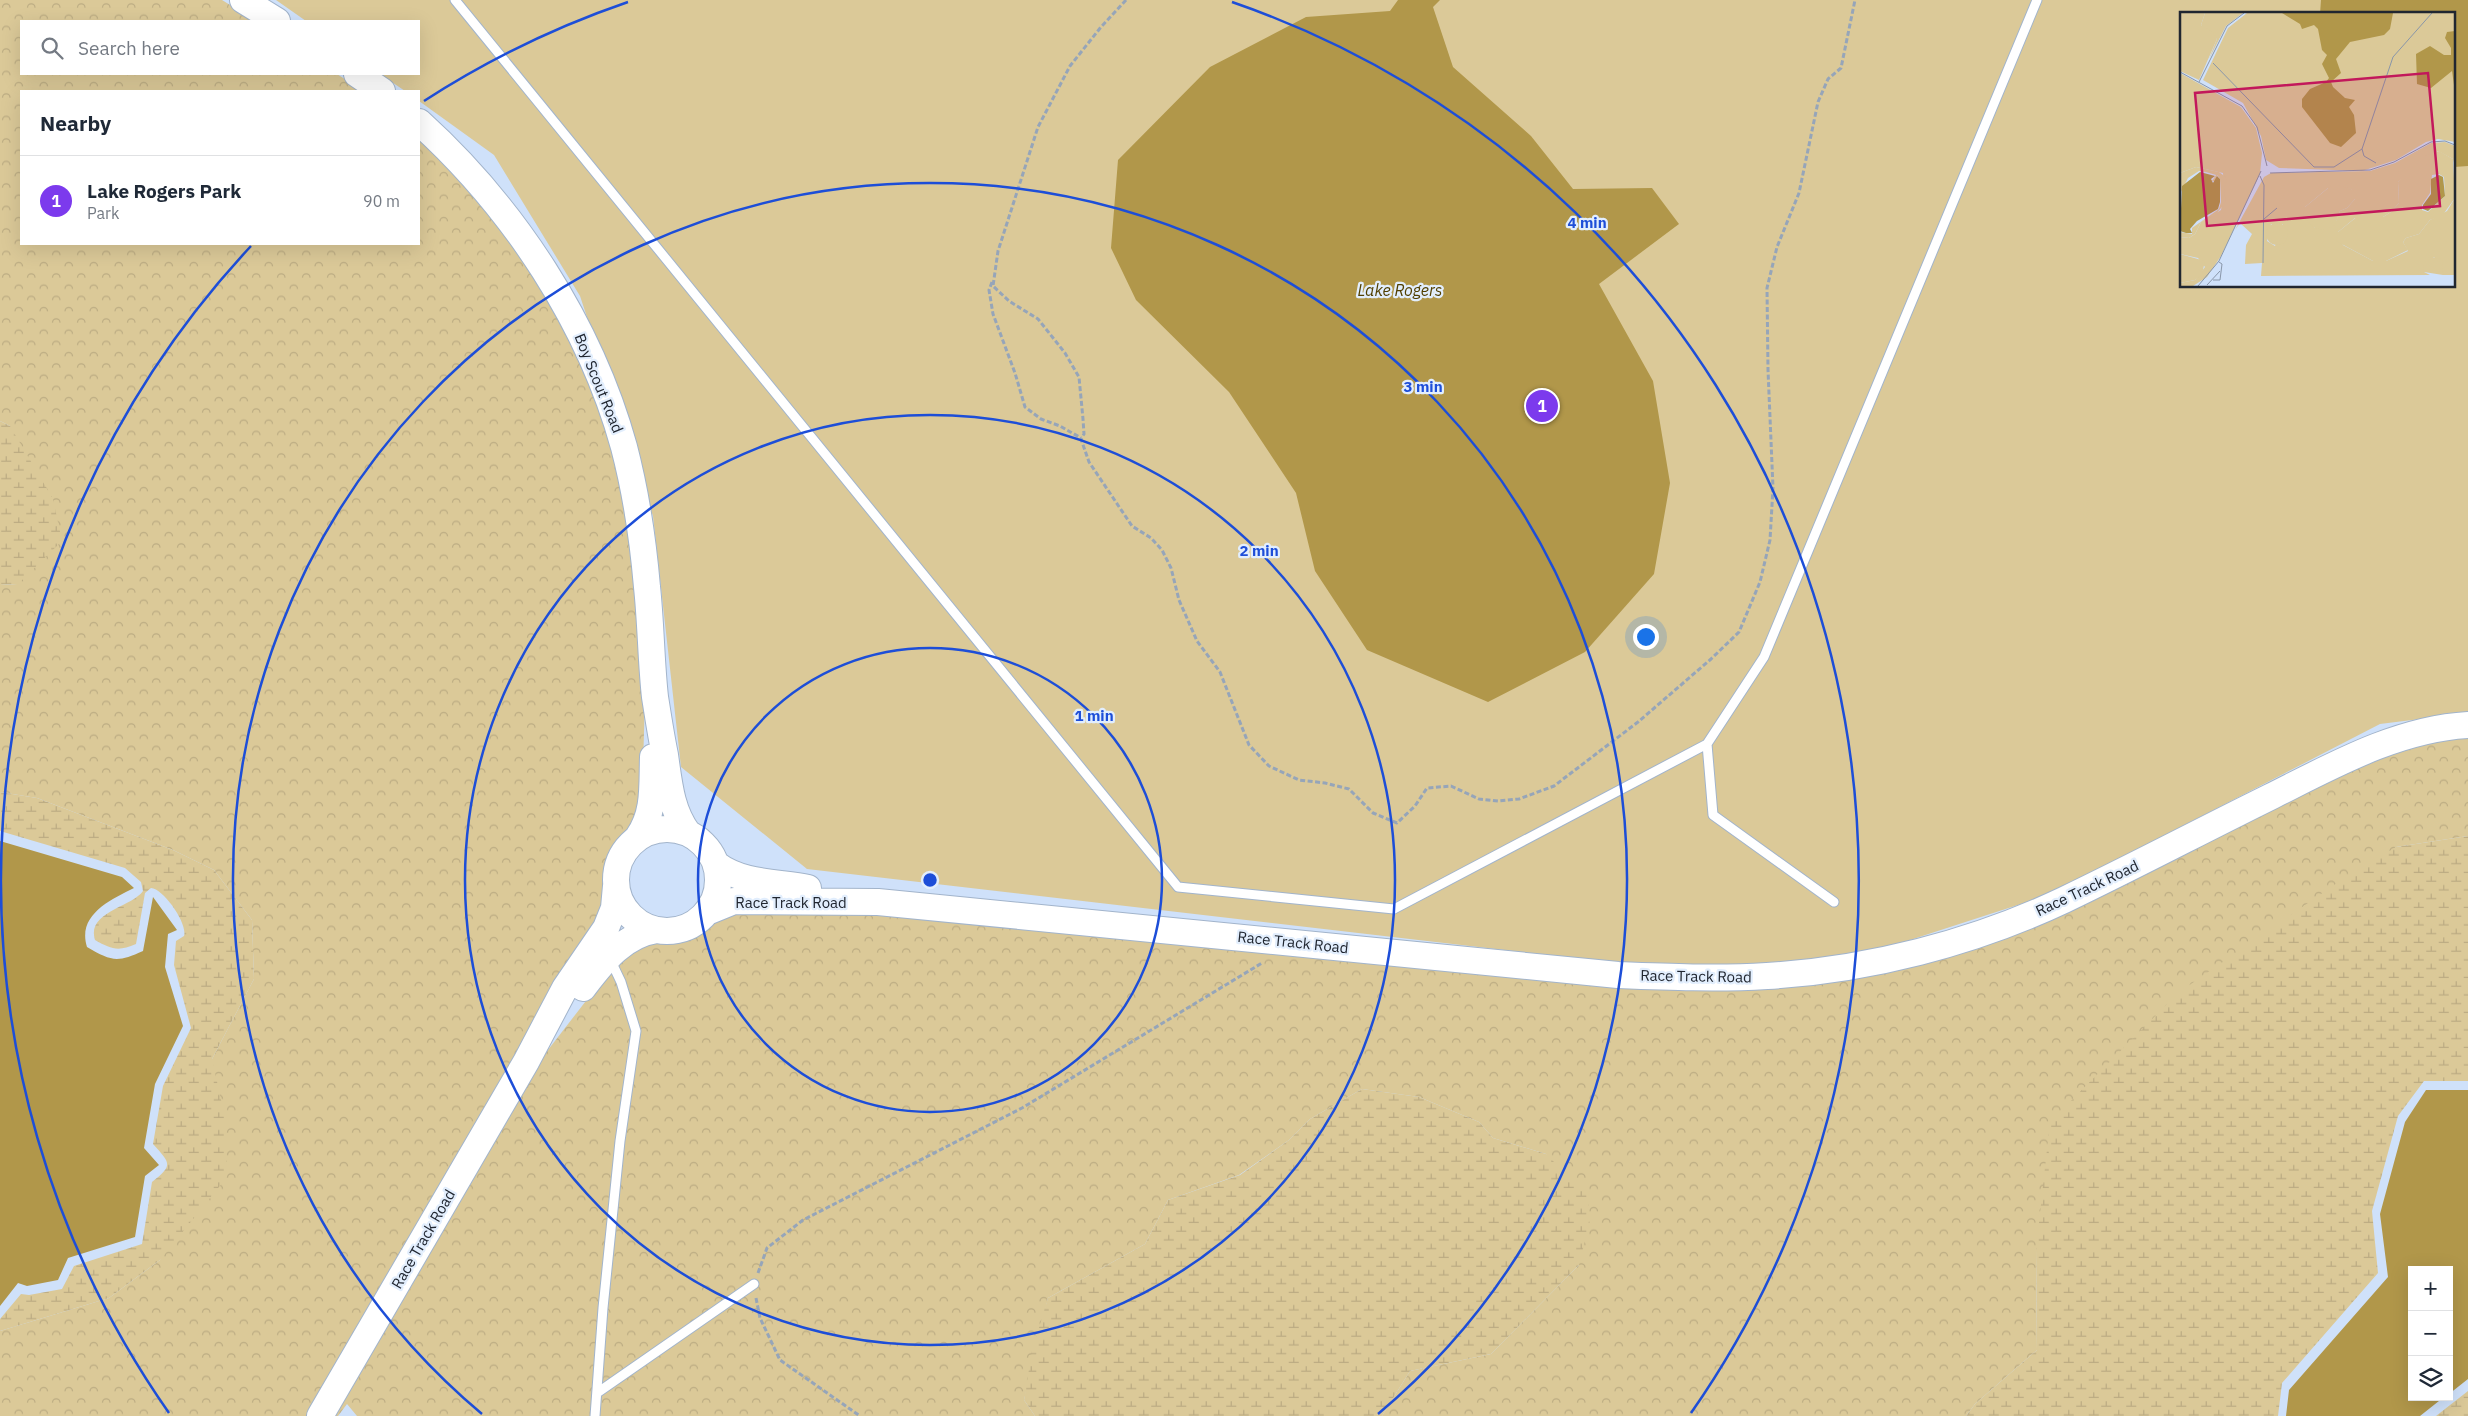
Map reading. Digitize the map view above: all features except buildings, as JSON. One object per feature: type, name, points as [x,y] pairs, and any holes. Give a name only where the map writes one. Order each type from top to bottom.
[{"type":"main road","points":[[243,0],[275,20]]},
{"type":"main road","points":[[358,75],[381,90]]},
{"type":"main road","name":"Boy Scout Road","points":[[420,123],[476,179],[530,251],[550,280],[572,320],[605,391],[624,448],[641,532],[655,696],[673,805],[688,833]]},
{"type":"main road","name":"Boy Scout Road","points":[[638,837],[645,827],[652,806],[655,696]]},
{"type":"main road","name":"Race Track Road","points":[[716,864],[729,872],[746,878],[878,902],[1609,974],[1679,978],[1770,976],[1860,964],[1943,944],[2029,915],[2086,890],[2358,754],[2430,730],[2468,725]]},
{"type":"main road","points":[[671,829],[688,833],[700,841],[710,852],[716,864],[718,881],[716,897],[708,912],[685,928],[671,931],[657,930],[642,925],[629,914],[620,901],[616,886],[616,872],[620,858],[628,846],[638,837],[654,830],[671,829]]},
{"type":"main road","name":"Race Track Road","points":[[604,948],[616,886]]},
{"type":"main road","name":"Race Track Road","points":[[708,912],[734,901],[878,902]]},
{"type":"main road","name":"Race Track Road","points":[[320,1416],[526,1062],[565,988],[604,948],[634,936],[657,930]]},
{"type":"lane","points":[[455,0],[1178,887],[1394,909],[1707,744],[1764,657],[2037,0]]},
{"type":"lane","points":[[1707,744],[1713,814],[1834,902]]},
{"type":"lane","points":[[595,1416],[603,1308],[620,1141],[636,1031],[621,982],[604,948]]},
{"type":"lane","points":[[597,1393],[754,1284]]},
{"type":"path","points":[[1126,0],[1101,26],[1070,66],[1038,127],[998,251],[989,290],[993,314],[1016,373],[1025,408],[1041,419],[1060,426],[1081,438],[1088,462],[1132,526],[1151,538],[1162,550],[1171,568],[1179,600],[1197,641],[1220,672],[1249,746],[1269,766],[1299,780],[1325,783],[1349,789],[1373,813],[1397,823],[1415,806],[1427,788],[1451,786],[1479,799],[1498,801],[1519,798],[1554,786],[1638,722],[1739,632],[1760,582],[1770,540],[1773,488],[1767,288],[1778,247],[1798,193],[1818,102],[1828,79],[1841,68],[1855,0]]},
{"type":"path","points":[[993,276],[993,286],[1010,301],[1038,319],[1065,354],[1079,377],[1084,434],[1081,438]]},
{"type":"path","points":[[860,1416],[780,1360],[760,1318],[754,1284],[767,1248],[803,1220],[1022,1108],[1295,943]]},
{"type":"green space","points":[[0,0],[222,0],[254,20],[20,20],[20,75],[339,75],[361,90],[20,90],[20,245],[420,245],[420,139],[447,163],[508,237],[564,326],[606,423],[631,534],[645,697],[642,804],[631,829],[620,840],[611,855],[606,872],[604,906],[308,1416],[0,1416],[0,1331],[109,1298],[160,1260],[212,1059],[254,979],[252,920],[214,870],[173,850],[37,798],[0,792],[0,584],[17,585],[10,426],[0,421]]},
{"type":"green space","points":[[276,0],[2468,0],[2468,713],[2380,724],[2049,895],[1870,953],[1686,971],[807,869],[681,767],[653,516],[580,296],[494,155],[420,102],[420,90],[404,90],[381,75],[420,75],[420,20],[305,20]]},
{"type":"green space","points":[[0,421],[10,426],[53,499],[62,541],[17,585],[0,584]]},
{"type":"green space","points":[[2468,736],[2468,836],[2396,847],[2036,1250],[2037,1350],[1975,1404],[1966,1416],[1382,1416],[1410,1371],[1491,1354],[1579,1265],[1546,1154],[1493,1138],[1479,1122],[1419,1097],[1362,1089],[1310,1119],[1289,1140],[1239,1175],[1168,1200],[1145,1244],[1048,1298],[1024,1400],[1035,1416],[357,1416],[347,1404],[338,1416],[332,1416],[534,1068],[606,975],[629,952],[657,941],[672,942],[686,939],[727,914],[877,913],[1618,986],[1862,976],[2340,774],[2408,748]]},
{"type":"green space","points":[[0,792],[37,798],[173,850],[214,870],[252,920],[254,979],[212,1059],[225,1118],[227,1177],[160,1260],[109,1298],[0,1331],[0,1319],[21,1294],[29,1295],[62,1289],[74,1266],[142,1244],[152,1182],[164,1172],[167,1164],[153,1144],[163,1086],[191,1028],[174,965],[176,941],[184,936],[184,931],[179,916],[168,900],[151,888],[145,893],[136,944],[119,949],[106,946],[95,940],[94,931],[97,923],[103,916],[137,897],[143,891],[141,882],[125,868],[0,831]]},
{"type":"green space","points":[[2468,836],[2468,1081],[2424,1081],[2398,1116],[2372,1211],[2378,1273],[2282,1383],[2278,1416],[1966,1416],[1975,1404],[2037,1350],[2036,1250],[2050,1122],[2178,993],[2334,885],[2396,847]]},
{"type":"green space","points":[[1362,1089],[1419,1097],[1479,1122],[1493,1138],[1546,1154],[1588,1196],[1590,1220],[1579,1265],[1491,1354],[1410,1371],[1382,1416],[1035,1416],[1024,1400],[1032,1351],[1048,1298],[1145,1244],[1168,1200],[1240,1175],[1289,1140],[1310,1119]]},
{"type":"green space","points":[[2468,1391],[2468,1416],[2436,1416]]},
{"type":"water","name":"Lake Rogers","points":[[1398,0],[1440,0],[1433,7],[1453,67],[1531,136],[1573,189],[1652,188],[1679,224],[1599,284],[1653,381],[1670,483],[1654,574],[1585,652],[1488,702],[1367,650],[1315,571],[1296,493],[1229,392],[1136,300],[1111,248],[1118,160],[1210,67],[1306,17],[1390,11]]},
{"type":"water","points":[[2321,0],[2468,0],[2468,166],[2456,167],[2456,12],[2320,12]]},
{"type":"water","points":[[0,841],[122,877],[134,888],[98,910],[91,917],[87,926],[85,936],[87,947],[108,958],[120,959],[143,951],[153,897],[177,930],[168,934],[165,967],[183,1026],[155,1084],[144,1148],[159,1165],[145,1176],[135,1237],[68,1258],[58,1280],[27,1286],[18,1283],[0,1306]]},
{"type":"water","points":[[2426,1090],[2468,1090],[2468,1379],[2453,1391],[2453,1266],[2408,1266],[2408,1401],[2439,1401],[2420,1416],[2286,1416],[2289,1390],[2388,1277],[2380,1214],[2405,1122]]},
{"type":"place","name":"Lake Rogers Park","points":[[1542,406]]}]
